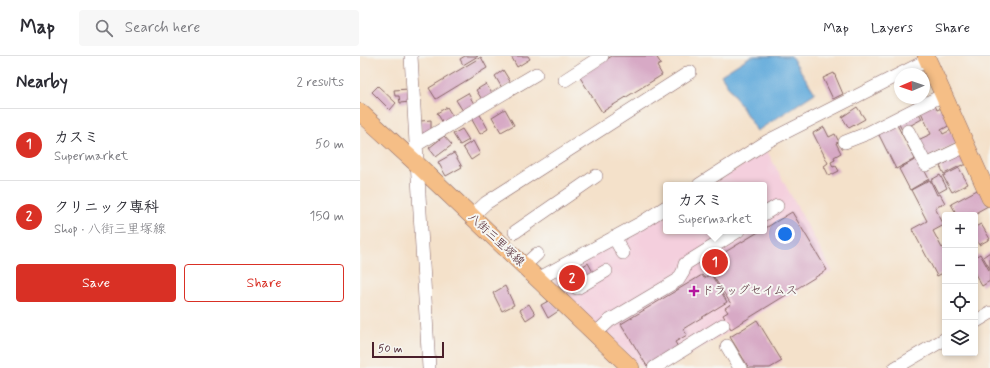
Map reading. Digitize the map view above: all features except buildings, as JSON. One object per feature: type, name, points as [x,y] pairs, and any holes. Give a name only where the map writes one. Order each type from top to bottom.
[{"type":"main road","points":[[927,58],[990,198]]},
{"type":"main road","name":"八街三里塚線","points":[[360,112],[418,165],[631,368]]},
{"type":"street","points":[[411,56],[429,368]]},
{"type":"street","points":[[565,80],[602,56]]},
{"type":"street","points":[[716,181],[768,141],[927,58]]},
{"type":"street","points":[[471,217],[486,203],[690,72]]},
{"type":"street","points":[[416,146],[536,74]]},
{"type":"street","points":[[845,142],[868,133],[943,95]]},
{"type":"street","points":[[908,131],[926,165],[966,146]]},
{"type":"street","points":[[515,232],[596,176]]},
{"type":"street","points":[[767,212],[777,206]]},
{"type":"street","points":[[538,279],[641,223],[663,208]]},
{"type":"street","points":[[595,334],[609,321],[678,280],[683,272],[685,264],[733,234]]},
{"type":"street","points":[[614,237],[623,253]]},
{"type":"street","points":[[524,266],[537,254]]},
{"type":"street","points":[[576,288],[606,271]]},
{"type":"street","points":[[978,320],[990,313]]},
{"type":"street","points":[[654,368],[723,325]]},
{"type":"street","points":[[895,368],[942,341]]},
{"type":"street","points":[[727,346],[740,368]]},
{"type":"shaded area","points":[[767,151],[832,271],[667,368],[642,368],[554,286],[554,278],[663,215],[663,234],[767,234],[767,182],[715,182]]},
{"type":"water","points":[[751,56],[791,56],[815,93],[757,131],[721,75]]},
{"type":"place","name":"カスミ","points":[[715,262]]},
{"type":"place","name":"クリニック専科","points":[[572,278]]},
{"type":"place","name":"ドラッグセイムス","points":[[694,291]]}]
